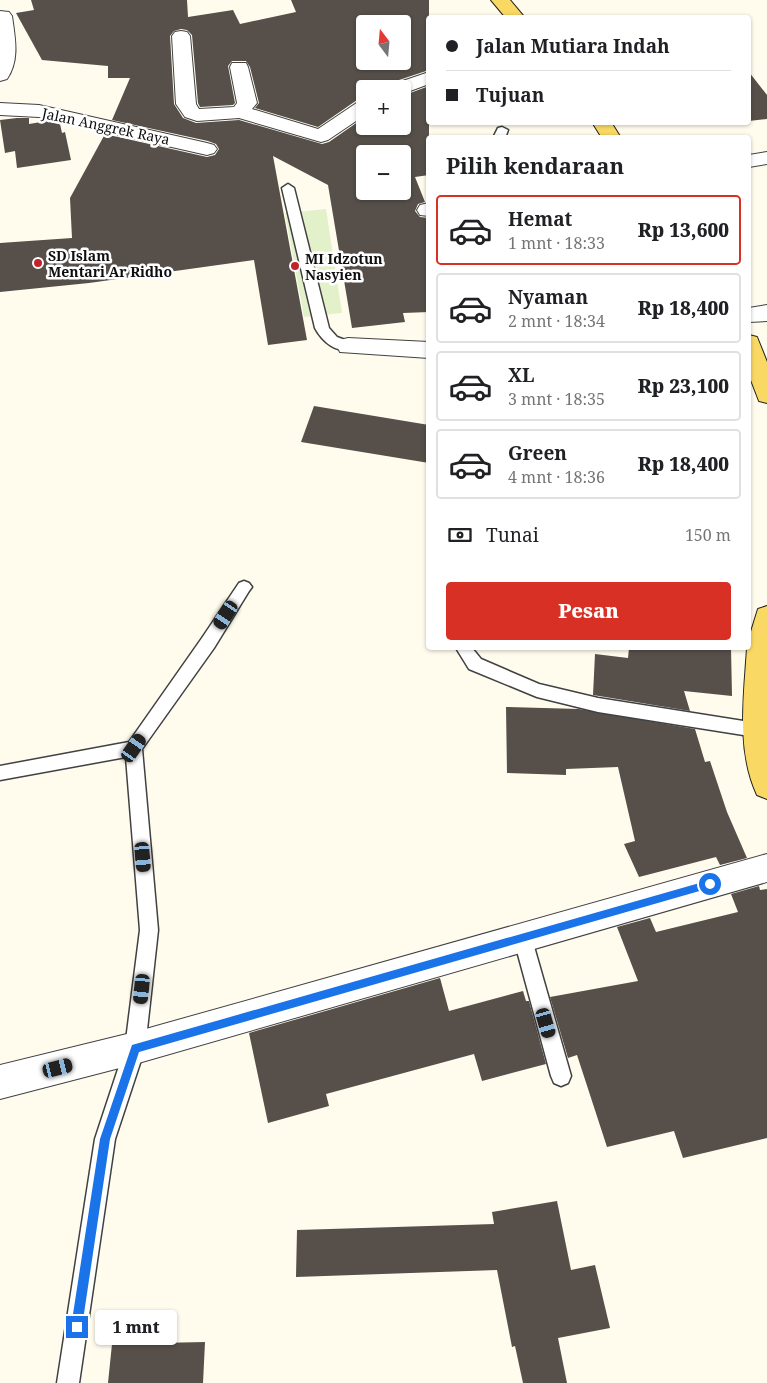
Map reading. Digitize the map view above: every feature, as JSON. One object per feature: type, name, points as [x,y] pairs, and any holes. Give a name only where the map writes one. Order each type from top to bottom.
[{"type":"main road","points":[[500,0],[513,15]]},
{"type":"main road","points":[[753,366],[767,395]]},
{"type":"main road","points":[[767,616],[760,647],[756,730],[767,786]]},
{"type":"street","points":[[0,75],[6,64],[8,52],[2,15],[14,0]]},
{"type":"street","points":[[181,36],[186,104],[192,113],[196,115]]},
{"type":"street","points":[[239,67],[247,103],[240,112]]},
{"type":"street","points":[[411,84],[426,79]]},
{"type":"street","name":"Jalan Anggrek Raya","points":[[1,108],[39,111],[104,128],[207,149]]},
{"type":"street","points":[[170,140],[180,128],[196,115],[240,112],[321,136],[356,112]]},
{"type":"street","points":[[751,161],[767,158]]},
{"type":"street","points":[[751,315],[767,313]]},
{"type":"street","points":[[348,346],[426,350]]},
{"type":"street","points":[[0,1082],[135,1048],[522,936],[767,868]]},
{"type":"lane","points":[[288,188],[322,328],[327,339],[333,343],[348,346]]},
{"type":"lane","points":[[68,1383],[105,1139],[135,1048],[149,930],[134,748],[208,643],[244,587]]},
{"type":"lane","points":[[465,650],[475,664],[537,690],[598,705],[756,730]]},
{"type":"lane","points":[[0,774],[134,748]]},
{"type":"lane","points":[[522,936],[561,1076]]},
{"type":"green space","points":[[326,209],[342,313],[304,317],[285,213]]},
{"type":"building","points":[[31,0],[187,0],[188,17],[233,10],[240,24],[296,12],[291,0],[429,0],[429,15],[426,15],[426,71],[399,80],[356,80],[356,101],[318,127],[255,108],[259,103],[250,67],[246,61],[232,61],[228,66],[235,103],[233,105],[200,107],[198,103],[192,35],[187,30],[181,29],[174,31],[170,36],[174,104],[183,118],[196,123],[239,120],[322,144],[329,142],[356,123],[356,135],[411,135],[411,93],[426,87],[426,125],[429,125],[429,135],[426,135],[426,175],[415,177],[425,202],[418,204],[415,211],[420,217],[426,218],[426,312],[403,313],[405,322],[352,328],[328,185],[273,156],[307,340],[268,345],[254,260],[89,283],[0,292],[0,243],[72,238],[70,198],[105,134],[207,157],[215,155],[219,149],[216,144],[208,141],[112,120],[130,78],[108,78],[108,66],[42,60],[16,13],[34,10]]},
{"type":"building","points":[[751,75],[767,95],[767,119],[751,121]]},
{"type":"building","points":[[29,118],[29,124],[47,121],[60,124],[62,133],[65,132],[71,160],[17,168],[15,151],[5,153],[0,120]]},
{"type":"building","points":[[314,406],[426,425],[426,463],[301,442]]},
{"type":"building","points":[[629,650],[731,650],[732,696],[684,691],[690,711],[593,695],[595,654],[628,658]]},
{"type":"building","points":[[506,707],[579,709],[695,729],[705,762],[710,761],[727,812],[747,858],[720,865],[716,857],[639,877],[624,844],[635,841],[618,767],[566,769],[566,775],[507,773]]},
{"type":"building","points":[[759,886],[760,890],[767,889],[767,1138],[683,1158],[674,1131],[607,1147],[577,1055],[568,1058],[550,997],[638,981],[617,927],[650,918],[656,932],[738,912],[731,894]]},
{"type":"building","points":[[440,978],[449,1011],[523,991],[526,1001],[529,1001],[546,1064],[482,1081],[474,1054],[326,1094],[329,1106],[268,1123],[249,1033]]},
{"type":"building","points":[[557,1201],[571,1270],[595,1265],[610,1328],[558,1338],[567,1383],[523,1383],[515,1346],[512,1347],[497,1270],[296,1277],[297,1230],[494,1224],[492,1212]]},
{"type":"building","points":[[205,1342],[203,1383],[108,1383],[112,1344]]},
{"type":"place","name":"SD Islam Mentari Ar Ridho","points":[[38,263]]},
{"type":"place","name":"MI Idzotun Nasyien","points":[[295,266]]},
{"type":"route","points":[[77,1327],[105,1139],[135,1048],[710,884]]}]
